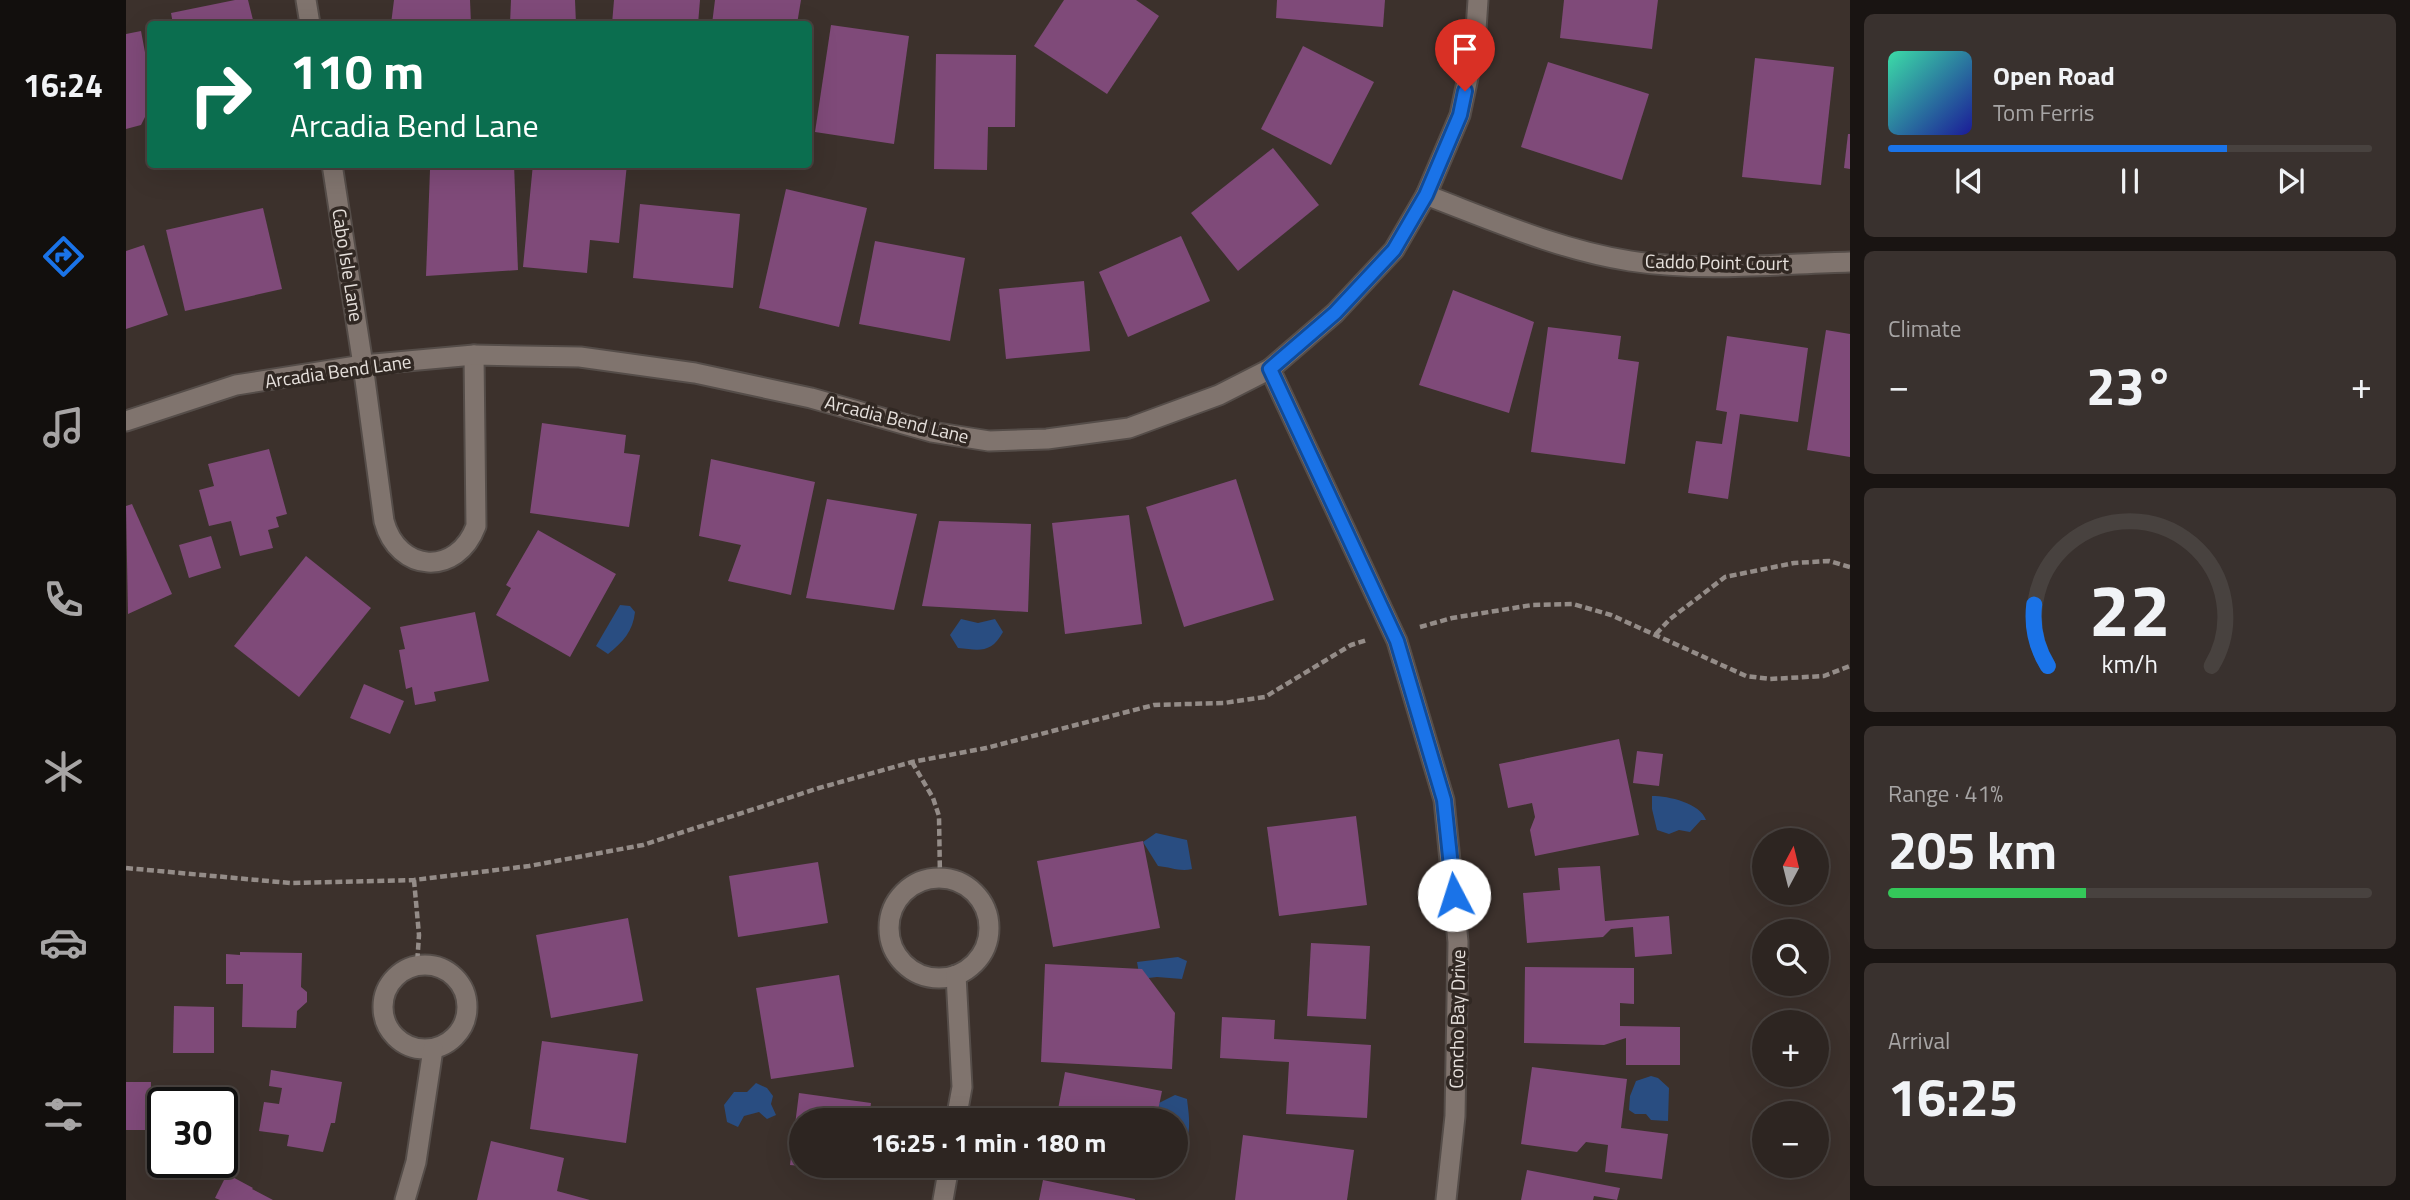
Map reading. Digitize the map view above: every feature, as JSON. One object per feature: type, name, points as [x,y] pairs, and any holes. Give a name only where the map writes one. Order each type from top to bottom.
[{"type":"street","points":[[306,0],[310,21]]},
{"type":"street","name":"Arcadia Bend Lane","points":[[126,421],[236,385],[363,365],[474,355],[580,357],[695,373],[811,398],[932,432],[989,441],[1046,439],[1129,428],[1219,395],[1270,369],[1335,313],[1394,250],[1426,195],[1460,115],[1475,44],[1478,0]]},
{"type":"street","name":"Cabo Isle Lane","points":[[333,168],[388,535],[396,547],[407,556],[421,561],[435,563],[462,551],[476,526],[474,355]]},
{"type":"street","name":"Caddo Point Court","points":[[1426,195],[1543,240],[1630,261],[1716,266],[1850,262]]},
{"type":"street","name":"Concho Bay Drive","points":[[1270,369],[1394,634],[1444,800],[1458,942],[1455,1116],[1446,1200]]},
{"type":"street","points":[[940,878],[957,881],[972,890],[983,904],[989,920],[989,937],[982,954],[971,967],[956,975],[941,978],[925,976],[910,969],[899,958],[892,944],[889,928],[899,899],[910,887],[940,878]]},
{"type":"street","points":[[417,965],[443,968],[454,975],[467,999],[468,1012],[464,1025],[446,1044],[433,1049],[419,1049],[407,1045],[387,1027],[383,1015],[386,989],[404,969],[417,965]]},
{"type":"street","points":[[956,975],[961,1087],[958,1108]]},
{"type":"street","points":[[405,1200],[416,1162],[433,1049]]},
{"type":"street","points":[[943,1200],[947,1178]]},
{"type":"path","points":[[1656,634],[1670,619],[1725,577],[1794,563],[1829,561],[1850,567]]},
{"type":"path","points":[[126,868],[290,883],[414,880],[518,867],[643,845],[819,788],[912,762],[986,748],[1154,705],[1224,703],[1265,697],[1351,645],[1452,618],[1532,606],[1573,604],[1611,614],[1746,676],[1770,679],[1824,676],[1850,666]]},
{"type":"path","points":[[912,762],[933,798],[939,816],[940,878]]},
{"type":"path","points":[[414,880],[419,935],[417,965]]},
{"type":"water","points":[[620,605],[630,606],[635,612],[634,619],[626,636],[608,654],[596,646]]},
{"type":"water","points":[[961,619],[978,623],[995,619],[1003,632],[994,644],[984,649],[958,648],[950,635]]},
{"type":"water","points":[[1652,796],[1667,797],[1691,805],[1703,814],[1706,820],[1701,820],[1690,832],[1679,830],[1669,834],[1657,830]]},
{"type":"water","points":[[1156,833],[1187,840],[1192,869],[1179,870],[1158,866],[1143,842]]},
{"type":"water","points":[[1178,957],[1187,961],[1182,979],[1140,979],[1137,962]]},
{"type":"water","points":[[1651,1076],[1658,1078],[1669,1088],[1668,1121],[1651,1120],[1646,1114],[1635,1114],[1629,1110],[1630,1096],[1636,1081]]},
{"type":"water","points":[[756,1083],[767,1088],[773,1096],[771,1104],[776,1115],[767,1119],[759,1112],[744,1116],[738,1127],[727,1122],[724,1105],[734,1092],[747,1092]]},
{"type":"water","points":[[1175,1095],[1187,1099],[1188,1108],[1159,1108],[1159,1103]]},
{"type":"building","points":[[235,0],[248,0],[253,21],[172,21],[171,13]]},
{"type":"building","points":[[394,0],[470,0],[471,21],[391,21]]},
{"type":"building","points":[[511,0],[575,0],[576,21],[510,21]]},
{"type":"building","points":[[614,0],[700,0],[698,21],[612,21]]},
{"type":"building","points":[[715,0],[801,0],[798,21],[712,21]]},
{"type":"building","points":[[1064,0],[1136,0],[1159,16],[1107,94],[1034,46]]},
{"type":"building","points":[[1277,0],[1385,0],[1383,27],[1276,18]]},
{"type":"building","points":[[1564,0],[1658,0],[1652,49],[1560,38]]},
{"type":"building","points":[[831,25],[909,36],[894,144],[815,132]]},
{"type":"building","points":[[141,31],[147,63],[147,113],[141,125],[126,129],[126,34]]},
{"type":"building","points":[[1303,46],[1374,82],[1331,165],[1261,129]]},
{"type":"building","points":[[936,54],[1016,55],[1015,127],[988,127],[987,170],[934,169]]},
{"type":"building","points":[[1755,58],[1834,67],[1821,185],[1742,177]]},
{"type":"building","points":[[1548,62],[1649,94],[1622,180],[1521,147]]},
{"type":"building","points":[[1850,134],[1850,169],[1844,168]]},
{"type":"building","points":[[1273,148],[1319,205],[1238,271],[1191,213]]},
{"type":"building","points":[[514,168],[518,270],[426,276],[430,170]]},
{"type":"building","points":[[533,168],[627,168],[619,243],[590,240],[587,273],[523,267]]},
{"type":"building","points":[[786,189],[867,208],[839,327],[759,308]]},
{"type":"building","points":[[640,204],[740,214],[733,288],[633,278]]},
{"type":"building","points":[[263,208],[282,289],[185,311],[166,230]]},
{"type":"building","points":[[1181,236],[1210,301],[1128,337],[1099,272]]},
{"type":"building","points":[[875,241],[965,258],[950,341],[859,324]]},
{"type":"building","points":[[144,245],[168,315],[126,329],[126,251]]},
{"type":"building","points":[[1084,281],[1090,351],[1006,359],[999,289]]},
{"type":"building","points":[[1453,290],[1534,322],[1509,413],[1419,385]]},
{"type":"building","points":[[1548,327],[1621,336],[1618,359],[1639,362],[1625,464],[1531,452]]},
{"type":"building","points":[[1826,330],[1850,334],[1850,457],[1807,450]]},
{"type":"building","points":[[1727,336],[1808,348],[1798,422],[1740,414],[1728,499],[1688,493],[1696,441],[1722,444],[1727,412],[1716,410]]},
{"type":"building","points":[[542,423],[626,435],[624,453],[640,455],[629,527],[530,513]]},
{"type":"building","points":[[269,449],[287,514],[276,517],[279,527],[268,530],[273,548],[240,556],[231,521],[209,526],[199,490],[214,486],[208,464]]},
{"type":"building","points":[[711,459],[815,482],[791,595],[728,581],[741,545],[699,536]]},
{"type":"building","points":[[1236,479],[1274,600],[1184,627],[1146,507]]},
{"type":"building","points":[[827,499],[917,514],[894,610],[806,598]]},
{"type":"building","points":[[132,504],[172,594],[128,614],[126,506]]},
{"type":"building","points":[[1129,515],[1142,624],[1065,634],[1052,523]]},
{"type":"building","points":[[939,521],[1031,524],[1028,612],[922,606]]},
{"type":"building","points":[[538,530],[616,574],[570,657],[496,615],[511,588],[506,585]]},
{"type":"building","points":[[211,536],[221,568],[189,578],[179,545]]},
{"type":"building","points":[[306,556],[371,608],[299,697],[234,646]]},
{"type":"building","points":[[475,612],[489,681],[434,692],[436,701],[415,705],[412,687],[406,689],[399,650],[405,649],[400,627]]},
{"type":"building","points":[[364,684],[404,701],[390,734],[350,718]]},
{"type":"building","points":[[1619,739],[1639,835],[1535,856],[1530,830],[1535,817],[1532,803],[1508,808],[1499,764]]},
{"type":"building","points":[[1637,751],[1663,754],[1659,786],[1633,783]]},
{"type":"building","points":[[1356,816],[1367,905],[1279,916],[1267,827]]},
{"type":"building","points":[[1143,841],[1160,928],[1053,947],[1037,861]]},
{"type":"building","points":[[818,862],[828,923],[738,937],[729,876]]},
{"type":"building","points":[[1600,866],[1605,921],[1669,916],[1672,954],[1635,957],[1633,927],[1611,929],[1603,937],[1527,943],[1523,893],[1560,890],[1558,868]]},
{"type":"building","points":[[628,918],[643,1001],[551,1018],[536,935]]},
{"type":"building","points":[[1311,943],[1370,946],[1366,1019],[1307,1016]]},
{"type":"building","points":[[240,952],[302,953],[301,987],[307,992],[307,1002],[297,1011],[296,1028],[242,1027],[243,984],[226,984],[226,954],[240,955]]},
{"type":"building","points":[[1045,964],[1142,969],[1175,1013],[1172,1069],[1041,1062]]},
{"type":"building","points":[[1525,967],[1634,968],[1634,1004],[1620,1003],[1620,1026],[1680,1027],[1680,1065],[1626,1065],[1626,1038],[1604,1045],[1524,1043]]},
{"type":"building","points":[[839,975],[854,1067],[771,1079],[756,988]]},
{"type":"building","points":[[174,1006],[214,1007],[214,1053],[173,1053]]},
{"type":"building","points":[[1222,1017],[1275,1020],[1274,1039],[1371,1045],[1367,1118],[1286,1114],[1289,1062],[1220,1058]]},
{"type":"building","points":[[542,1041],[638,1054],[626,1143],[530,1129]]},
{"type":"building","points":[[1532,1067],[1627,1079],[1621,1128],[1668,1134],[1662,1179],[1605,1172],[1608,1145],[1586,1142],[1577,1152],[1521,1144]]},
{"type":"building","points":[[271,1070],[342,1082],[335,1123],[331,1123],[323,1152],[287,1146],[289,1135],[259,1131],[264,1102],[279,1104],[282,1088],[269,1086]]},
{"type":"building","points":[[1065,1072],[1162,1091],[1158,1108],[1058,1108]]},
{"type":"building","points":[[126,1082],[151,1082],[151,1087],[147,1087],[147,1130],[126,1130]]},
{"type":"building","points":[[799,1093],[871,1103],[870,1108],[797,1108]]},
{"type":"building","points":[[1243,1135],[1354,1150],[1347,1200],[1235,1200]]},
{"type":"building","points":[[491,1141],[564,1158],[557,1191],[590,1200],[477,1200]]},
{"type":"building","points":[[1527,1170],[1620,1188],[1617,1200],[1594,1196],[1593,1200],[1521,1200]]},
{"type":"building","points":[[225,1178],[234,1178],[273,1200],[220,1200],[215,1198]]},
{"type":"building","points":[[1043,1180],[1135,1199],[1135,1200],[1039,1200]]},
{"type":"route","points":[[1454,895],[1444,800],[1397,641],[1270,369],[1335,313],[1394,250],[1426,195],[1460,115],[1465,91]]}]
